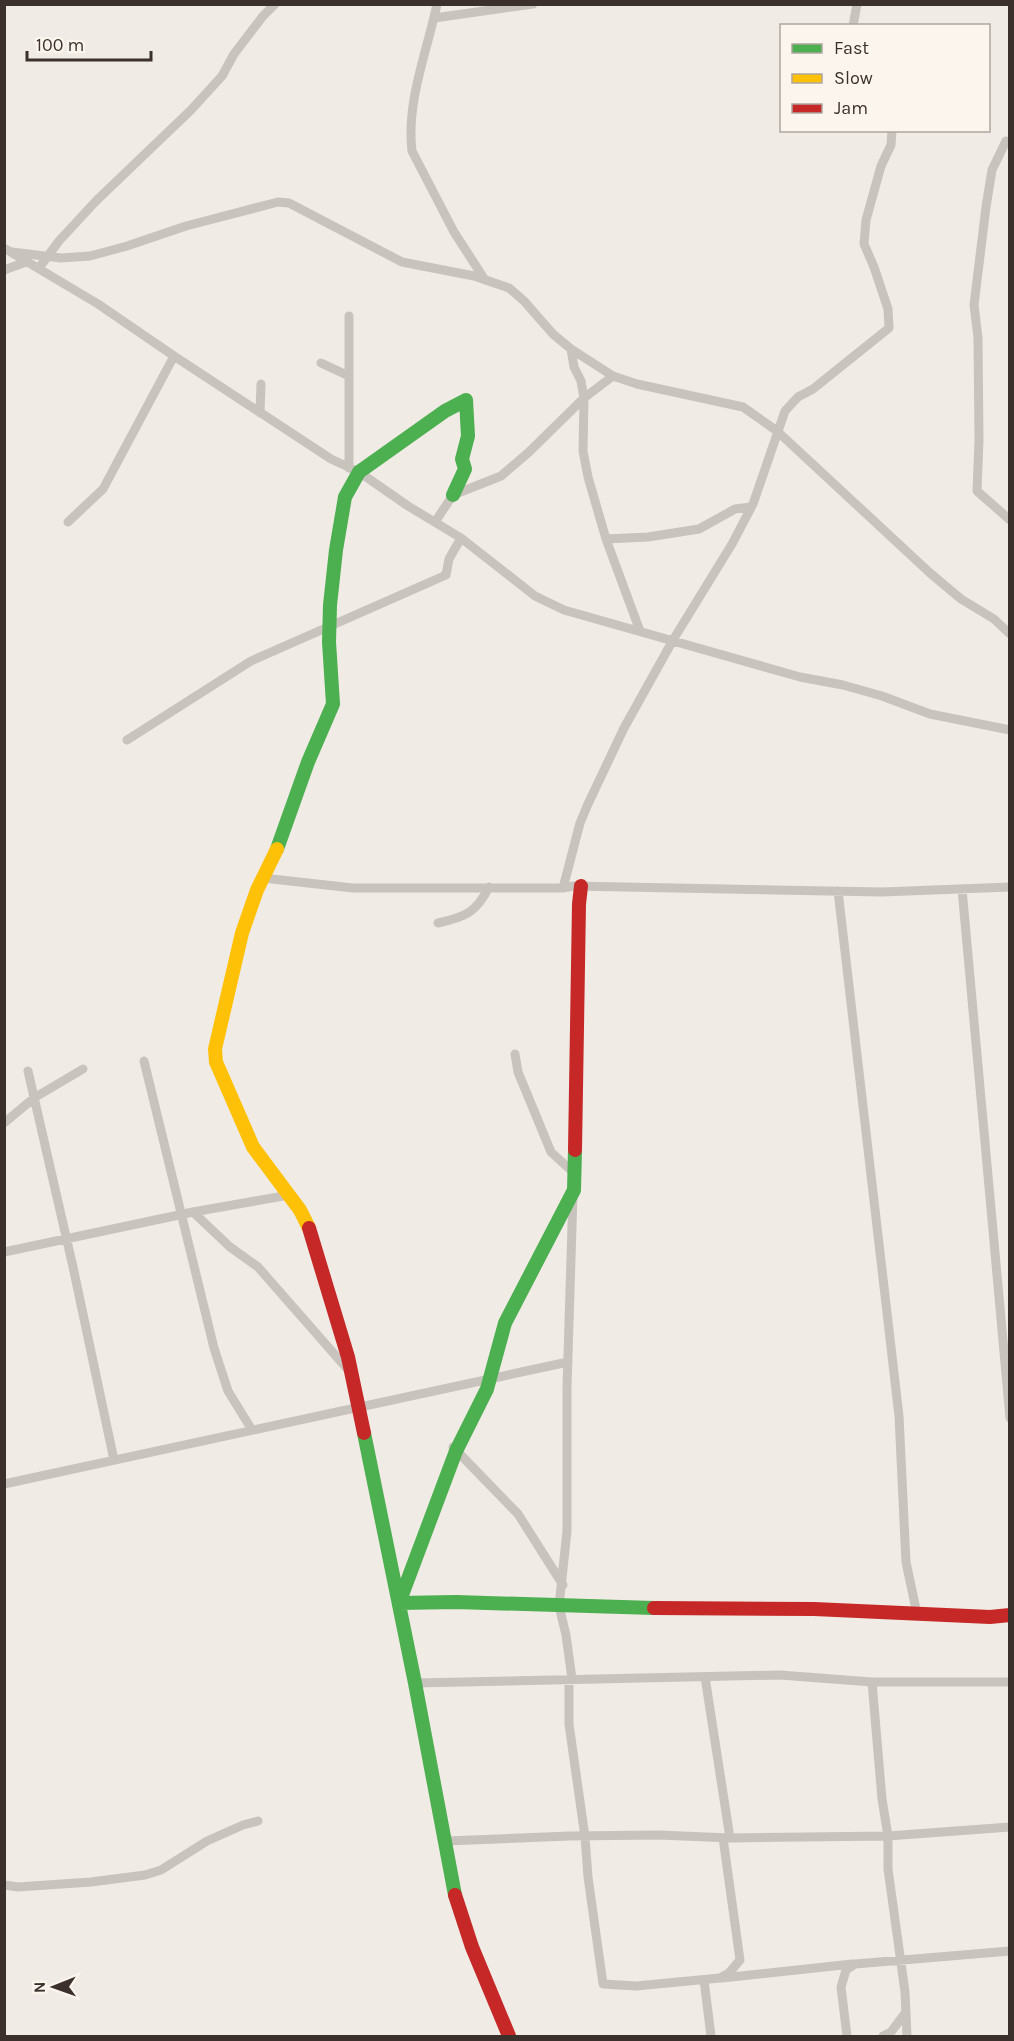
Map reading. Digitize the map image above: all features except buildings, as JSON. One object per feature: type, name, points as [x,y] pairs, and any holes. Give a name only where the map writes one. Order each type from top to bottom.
[{"type":"street","points":[[39,268],[59,241],[96,201],[191,110],[222,76],[234,54],[275,4]]},
{"type":"street","points":[[437,4],[414,101],[412,152],[454,232],[485,280]]},
{"type":"street","points":[[434,18],[533,4]]},
{"type":"street","points":[[853,24],[856,4]]},
{"type":"street","points":[[563,888],[580,823],[588,804],[624,728],[673,640],[732,544],[751,507],[785,411],[798,398],[813,389],[889,328],[888,309],[864,244],[866,220],[881,166],[891,145],[892,132]]},
{"type":"street","points":[[1006,141],[992,170],[974,305],[978,338],[977,491],[1010,520]]},
{"type":"street","points":[[8,250],[61,258],[90,256],[186,226],[278,202],[289,203],[402,262],[485,280],[509,288],[571,349],[613,375],[637,384],[743,406],[777,432],[930,573],[961,599],[994,619],[1010,634]]},
{"type":"street","points":[[8,250],[98,304],[331,459],[354,470],[461,538],[548,604],[800,677],[872,693],[930,714],[1010,730]]},
{"type":"street","points":[[4,270],[26,262]]},
{"type":"street","points":[[349,316],[349,376],[354,470],[342,507],[335,559],[329,627],[333,704],[308,762],[282,838],[257,890],[242,933],[215,1056],[253,1147],[308,1225],[351,1373],[415,1683],[457,1904],[509,2037]]},
{"type":"street","points":[[571,349],[584,398],[583,452],[588,477],[606,539],[640,631]]},
{"type":"street","points":[[68,522],[103,489],[174,356]]},
{"type":"street","points":[[321,363],[349,376]]},
{"type":"street","points":[[453,495],[501,476],[584,398],[613,375]]},
{"type":"street","points":[[260,413],[261,384]]},
{"type":"street","points":[[354,470],[445,411],[466,400],[468,436],[462,459],[465,469],[453,495],[435,522]]},
{"type":"street","points":[[606,539],[648,537],[699,529],[735,509],[751,507]]},
{"type":"street","points":[[127,740],[251,662],[446,575],[449,559],[461,538]]},
{"type":"street","points":[[263,878],[353,888],[563,888],[582,886],[882,892],[1010,887]]},
{"type":"street","points":[[582,886],[579,904],[574,1190],[568,1362],[567,1531],[563,1585],[559,1605],[566,1635],[571,1680],[569,1724],[602,1982],[607,1985],[636,1986],[900,1959],[955,1957],[1010,1951]]},
{"type":"street","points":[[438,923],[459,918],[472,911],[482,901],[489,887]]},
{"type":"street","points":[[962,889],[1010,1418]]},
{"type":"street","points":[[838,891],[899,1416],[906,1562],[917,1614]]},
{"type":"street","points":[[515,1054],[518,1072],[551,1152],[574,1173]]},
{"type":"street","points":[[144,1061],[214,1348],[228,1391],[252,1430]]},
{"type":"street","points":[[4,1123],[34,1098],[84,1069]]},
{"type":"street","points":[[28,1071],[67,1239],[114,1460]]},
{"type":"street","points":[[399,1603],[454,1448],[490,1381],[505,1323],[574,1190]]},
{"type":"street","points":[[4,1252],[182,1214],[289,1195]]},
{"type":"street","points":[[193,1212],[230,1247],[258,1267],[351,1373]]},
{"type":"street","points":[[4,1484],[357,1407],[490,1381],[568,1362]]},
{"type":"street","points":[[454,1448],[518,1514],[563,1585]]},
{"type":"street","points":[[399,1603],[456,1602],[703,1610],[814,1609],[990,1617],[1010,1615]]},
{"type":"street","points":[[415,1683],[780,1676],[872,1682],[1010,1682]]},
{"type":"street","points":[[705,1677],[740,1960],[756,1974]]},
{"type":"street","points":[[872,1682],[882,1799],[888,1836],[888,1869],[906,2012],[907,2037]]},
{"type":"street","points":[[4,1885],[29,1886],[90,1882],[145,1875],[161,1870],[207,1842],[243,1825],[258,1821]]},
{"type":"street","points":[[446,1841],[569,1836],[659,1835],[726,1838],[888,1836],[1010,1827]]},
{"type":"street","points":[[720,1978],[729,1973],[740,1960]]},
{"type":"street","points":[[847,2037],[841,1987],[846,1970],[855,1964]]},
{"type":"street","points":[[704,1980],[711,2037]]},
{"type":"street","points":[[883,2037],[891,2032],[906,2012]]},
{"type":"traffic: fast","points":[[277,849],[308,762],[333,704],[329,642],[330,605],[345,497],[359,472],[445,411],[466,400],[468,436],[462,459],[465,469],[453,495]]},
{"type":"traffic: fast","points":[[575,1150],[574,1190],[505,1323],[487,1389],[456,1451],[399,1603],[456,1602],[654,1608]]},
{"type":"traffic: fast","points":[[364,1433],[455,1895]]},
{"type":"traffic: slow","points":[[277,849],[257,890],[242,933],[215,1049],[216,1062],[253,1147],[300,1210],[309,1228]]},
{"type":"traffic: jam","points":[[575,1150],[581,886]]},
{"type":"traffic: jam","points":[[309,1228],[348,1357],[364,1433]]},
{"type":"traffic: jam","points":[[654,1608],[814,1609],[990,1617],[1010,1615]]},
{"type":"traffic: jam","points":[[455,1895],[472,1947],[509,2036]]}]
